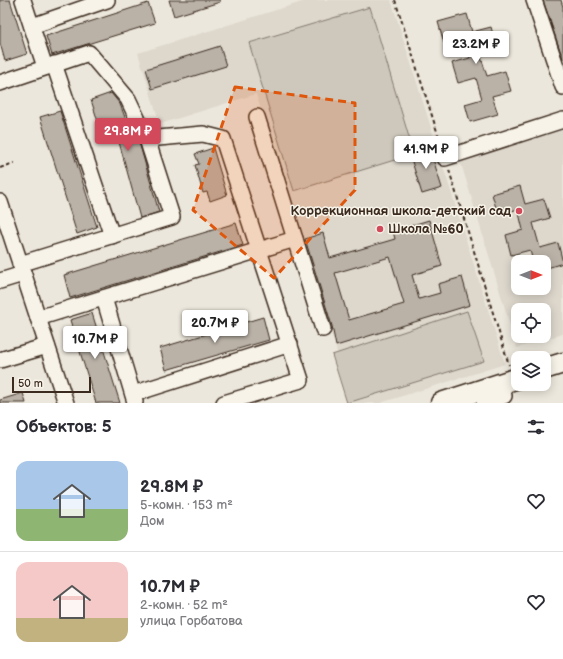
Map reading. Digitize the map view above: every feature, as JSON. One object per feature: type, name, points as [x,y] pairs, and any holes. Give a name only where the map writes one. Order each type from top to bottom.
[{"type":"main road","points":[[551,367],[563,363]]},
{"type":"main road","points":[[441,403],[511,380]]},
{"type":"street","points":[[23,0],[32,26],[50,66],[112,236]]},
{"type":"street","points":[[32,26],[106,0]]},
{"type":"street","points":[[534,0],[563,87]]},
{"type":"street","points":[[0,83],[89,53],[128,99],[147,139],[172,217],[112,236],[21,269],[0,281]]},
{"type":"street","points":[[258,116],[322,328]]},
{"type":"street","points":[[446,158],[563,120]]},
{"type":"street","points":[[147,139],[203,134],[223,139],[301,380],[224,403]]},
{"type":"street","points":[[0,202],[66,403]]},
{"type":"street","points":[[38,318],[295,239]]},
{"type":"street","points":[[104,298],[134,399],[290,344]]},
{"type":"street","points":[[0,360],[47,346]]},
{"type":"street","points":[[484,403],[504,396],[511,380]]},
{"type":"path","points":[[395,0],[446,158],[511,380]]},
{"type":"path","points":[[0,168],[14,163]]},
{"type":"highlighted area","points":[[235,87],[355,103],[355,190],[274,278],[193,210]]},
{"type":"shaded area","name":"Школа №60","points":[[308,0],[391,0],[505,364],[380,403],[353,403],[256,94],[160,124],[138,53]]},
{"type":"shaded area","points":[[370,7],[414,154],[294,191],[249,43]]},
{"type":"shaded area","name":"Коррекционная школа-детский сад","points":[[563,129],[563,334],[551,338],[551,303],[511,303],[511,328],[460,160]]},
{"type":"shaded area","points":[[467,311],[484,361],[347,403],[332,355]]},
{"type":"shaded area","name":"Коррекционная школа-детский сад","points":[[515,343],[533,343],[517,348]]},
{"type":"building","points":[[0,0],[10,0],[27,54],[5,61],[0,43]]},
{"type":"building","points":[[169,0],[220,0],[220,2],[174,16]]},
{"type":"building","points":[[543,0],[561,0],[563,7],[563,59]]},
{"type":"building","points":[[148,3],[155,23],[52,55],[46,36]]},
{"type":"building","points":[[467,14],[472,32],[491,27],[496,46],[479,51],[487,76],[505,71],[511,91],[492,96],[498,114],[470,122],[465,104],[482,99],[476,78],[458,83],[452,63],[470,58],[464,37],[444,43],[438,22]]},
{"type":"building","points":[[220,46],[226,66],[152,89],[146,69]]},
{"type":"building","points":[[111,93],[120,104],[126,120],[128,119],[139,142],[159,212],[140,218],[114,124],[100,128],[91,100]]},
{"type":"building","points":[[60,111],[97,227],[77,234],[40,117]]},
{"type":"building","points":[[429,146],[442,188],[422,194],[409,152]]},
{"type":"building","points":[[213,148],[227,195],[210,201],[207,192],[203,193],[195,165],[199,164],[195,154]]},
{"type":"building","points":[[520,186],[525,204],[544,199],[550,218],[533,223],[540,248],[558,243],[563,263],[551,267],[551,255],[531,255],[530,250],[511,255],[506,235],[523,230],[518,209],[498,215],[492,194]]},
{"type":"building","points":[[429,220],[442,266],[412,275],[419,299],[440,293],[438,284],[462,277],[470,305],[336,346],[332,326],[305,239],[323,233],[330,258],[395,239],[393,231]],"holes":[[[390,257],[404,304],[349,320],[335,273]]]},
{"type":"building","points":[[236,223],[243,245],[70,298],[64,275]]},
{"type":"building","points":[[92,313],[120,403],[96,403],[70,320]]},
{"type":"building","points":[[263,317],[269,340],[166,370],[160,348]]},
{"type":"building","points":[[23,393],[26,403],[0,403],[0,400]]},
{"type":"place","name":"Коррекционная школа-детский сад","points":[[519,211]]},
{"type":"place","name":"Школа №60","points":[[380,229]]}]
